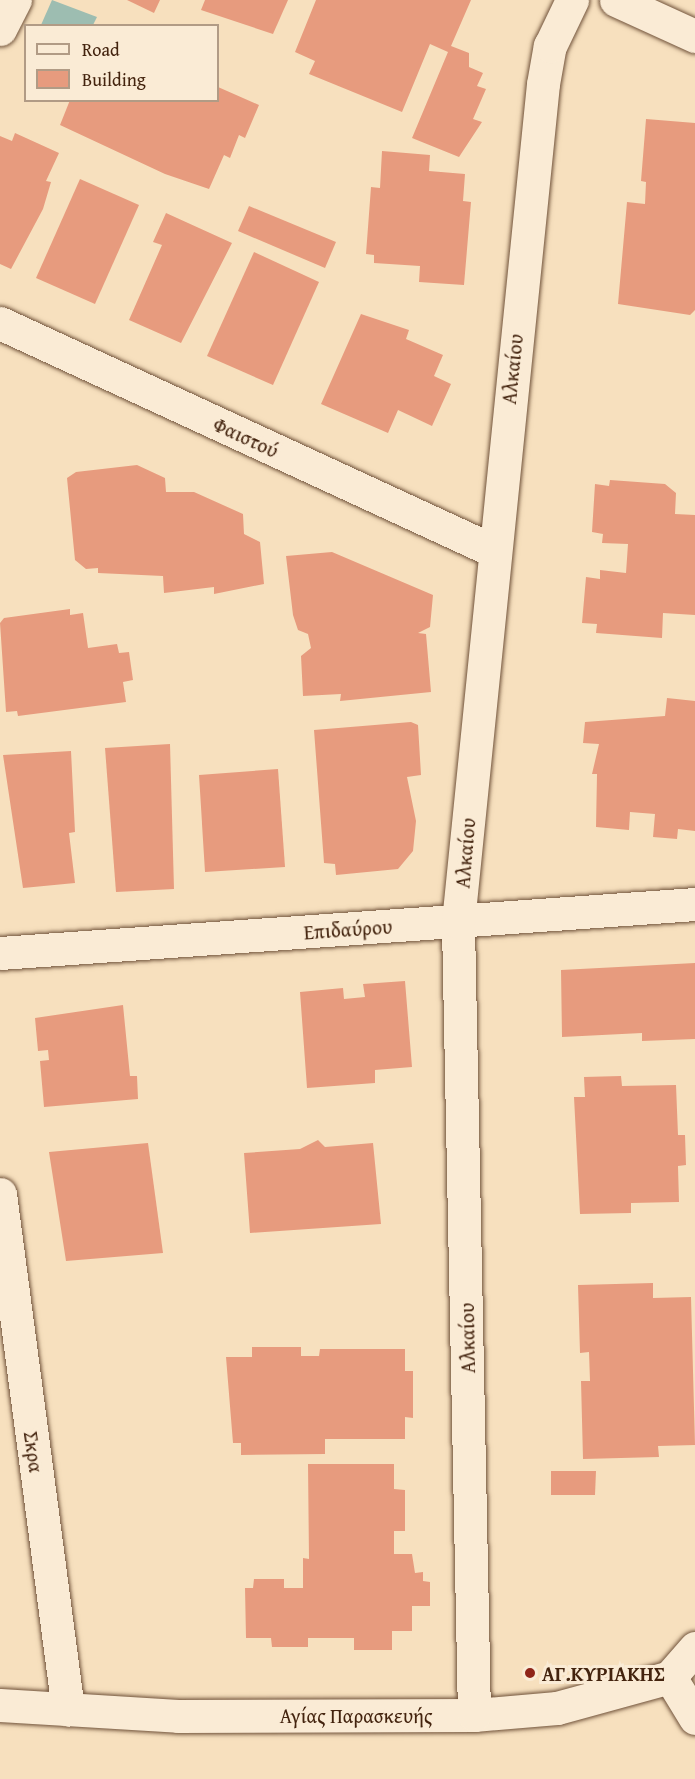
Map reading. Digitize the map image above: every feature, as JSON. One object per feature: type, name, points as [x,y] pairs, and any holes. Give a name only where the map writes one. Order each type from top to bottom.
[{"type":"street","points":[[0,29],[15,0]]},
{"type":"street","name":"Αλκαίου","points":[[474,1715],[458,922],[492,550],[543,84],[557,25],[572,0]]},
{"type":"street","points":[[616,0],[695,36]]},
{"type":"street","name":"Φαιστού","points":[[0,323],[492,550]]},
{"type":"street","name":"Επιδαύρου","points":[[0,953],[695,904]]},
{"type":"street","name":"Σκρα","points":[[0,1194],[68,1710]]},
{"type":"street","points":[[695,1648],[670,1677],[695,1718]]},
{"type":"street","name":"Αγίας Παρασκευής","points":[[0,1705],[178,1716],[474,1715],[557,1708],[670,1677]]},
{"type":"shaded area","points":[[52,0],[97,17],[94,24],[41,24]]},
{"type":"building","points":[[127,0],[160,0],[154,13]]},
{"type":"building","points":[[205,0],[288,0],[273,34],[201,10]]},
{"type":"building","points":[[316,0],[471,0],[451,46],[469,53],[469,67],[483,73],[477,86],[486,89],[473,119],[482,122],[459,157],[412,138],[448,52],[430,44],[402,112],[309,74],[315,61],[295,52]]},
{"type":"building","points":[[219,87],[259,105],[245,138],[239,135],[230,158],[224,155],[209,189],[165,174],[60,125],[69,102],[219,102]]},
{"type":"building","points":[[646,119],[695,123],[695,310],[690,315],[618,304],[627,202],[645,204],[646,182],[641,181]]},
{"type":"building","points":[[15,133],[59,153],[46,181],[51,182],[43,209],[11,269],[0,264],[0,136],[12,141]]},
{"type":"building","points":[[382,151],[430,155],[429,171],[465,174],[463,201],[471,202],[464,285],[419,282],[420,266],[374,263],[374,255],[366,254],[371,187],[380,188]]},
{"type":"building","points":[[80,179],[139,205],[95,304],[36,278]]},
{"type":"building","points":[[249,206],[336,242],[325,268],[238,231]]},
{"type":"building","points":[[166,213],[232,243],[181,343],[129,320],[162,245],[153,242]]},
{"type":"building","points":[[254,252],[319,282],[273,385],[207,356]]},
{"type":"building","points":[[361,314],[409,330],[406,339],[443,355],[434,376],[451,384],[432,426],[398,410],[388,433],[321,404]]},
{"type":"building","points":[[137,465],[165,478],[166,492],[194,492],[243,514],[244,534],[260,542],[264,584],[214,594],[214,587],[164,593],[163,576],[98,573],[98,568],[86,569],[75,560],[67,478],[76,472]]},
{"type":"building","points":[[610,480],[665,484],[676,493],[675,514],[695,515],[695,615],[663,613],[662,638],[596,633],[597,624],[582,623],[586,577],[600,579],[600,570],[626,573],[628,544],[602,543],[603,534],[592,532],[595,484],[609,486]]},
{"type":"building","points":[[332,552],[433,595],[430,627],[418,633],[426,634],[431,692],[340,701],[341,694],[303,696],[301,656],[311,648],[308,634],[298,630],[293,615],[286,556]]},
{"type":"building","points":[[70,609],[70,615],[83,613],[88,648],[117,644],[119,653],[129,652],[133,680],[123,682],[126,702],[18,716],[17,711],[6,712],[0,623],[4,618]]},
{"type":"building","points":[[667,698],[695,701],[695,831],[678,829],[677,839],[653,837],[655,814],[630,812],[629,830],[596,827],[597,774],[592,774],[599,744],[583,743],[585,722],[665,716]]},
{"type":"building","points":[[411,722],[418,725],[421,775],[407,777],[416,821],[413,851],[398,869],[336,875],[335,864],[324,863],[314,730]]},
{"type":"building","points":[[170,744],[174,889],[116,892],[105,748]]},
{"type":"building","points":[[71,751],[75,832],[69,833],[75,883],[23,888],[3,755]]},
{"type":"building","points":[[278,769],[285,867],[205,872],[199,775]]},
{"type":"building","points":[[695,963],[695,1039],[642,1041],[642,1033],[562,1037],[561,970]]},
{"type":"building","points":[[405,981],[412,1067],[375,1070],[375,1083],[307,1088],[300,992],[343,988],[344,999],[365,997],[363,984]]},
{"type":"building","points":[[123,1005],[130,1076],[137,1076],[138,1099],[44,1107],[40,1061],[49,1060],[48,1050],[38,1051],[35,1018]]},
{"type":"building","points":[[621,1076],[622,1086],[676,1085],[678,1135],[685,1135],[686,1165],[678,1166],[679,1202],[631,1203],[631,1213],[580,1214],[574,1097],[585,1097],[584,1077]]},
{"type":"building","points":[[318,1140],[325,1147],[373,1143],[381,1224],[250,1233],[244,1153],[300,1149]]},
{"type":"building","points":[[148,1143],[163,1253],[66,1261],[49,1152]]},
{"type":"building","points":[[653,1283],[653,1298],[691,1297],[695,1445],[658,1446],[659,1457],[583,1459],[581,1381],[590,1381],[589,1352],[580,1353],[578,1285]]},
{"type":"building","points":[[252,1347],[301,1347],[301,1356],[319,1356],[320,1349],[405,1349],[405,1371],[413,1371],[413,1418],[405,1417],[405,1439],[325,1439],[325,1454],[241,1455],[241,1443],[233,1443],[226,1357],[252,1357]]},
{"type":"building","points":[[308,1464],[394,1464],[394,1489],[405,1490],[405,1531],[394,1531],[394,1554],[412,1554],[415,1573],[423,1572],[423,1581],[430,1582],[430,1606],[412,1606],[412,1631],[392,1631],[392,1650],[354,1650],[354,1638],[308,1638],[308,1647],[272,1647],[271,1638],[246,1638],[245,1588],[253,1588],[254,1579],[284,1579],[284,1588],[303,1588],[303,1558],[309,1559]]},
{"type":"building","points":[[551,1471],[596,1471],[595,1495],[551,1495]]},
{"type":"place","name":"ΑΓ.ΚΥΡΙΑΚΗΣ","points":[[530,1673]]}]
